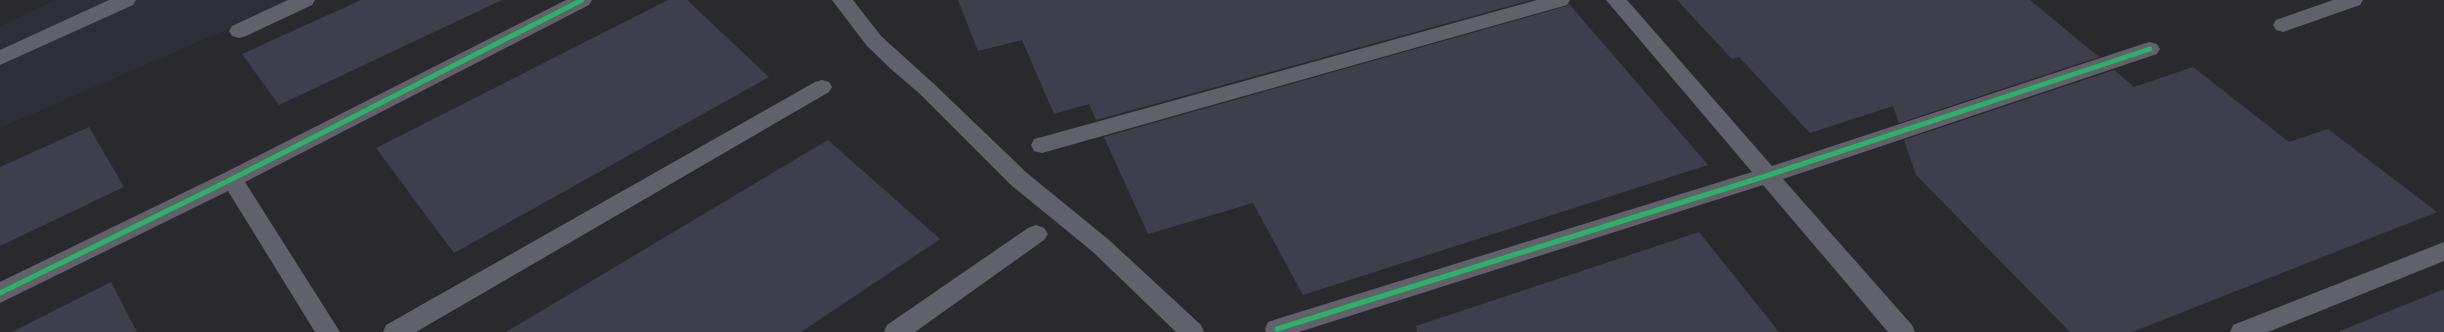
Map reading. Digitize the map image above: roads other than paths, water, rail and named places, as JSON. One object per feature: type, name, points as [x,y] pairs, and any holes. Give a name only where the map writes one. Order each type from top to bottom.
[{"type":"street","points":[[0,58],[126,0]]},
{"type":"street","points":[[238,31],[305,0]]},
{"type":"street","points":[[0,294],[232,179],[582,0]]},
{"type":"street","points":[[842,0],[874,41],[927,89],[1019,179],[1101,246],[1192,332]]},
{"type":"street","points":[[1042,144],[1560,0]]},
{"type":"street","points":[[1616,0],[1766,176],[1903,332]]},
{"type":"street","points":[[2283,25],[2353,0]]},
{"type":"street","points":[[1277,329],[1766,176],[2150,49]]},
{"type":"street","points":[[395,332],[822,87]]},
{"type":"street","points":[[232,179],[328,332]]},
{"type":"street","points":[[896,332],[1036,234]]},
{"type":"street","points":[[2242,332],[2444,251]]}]
